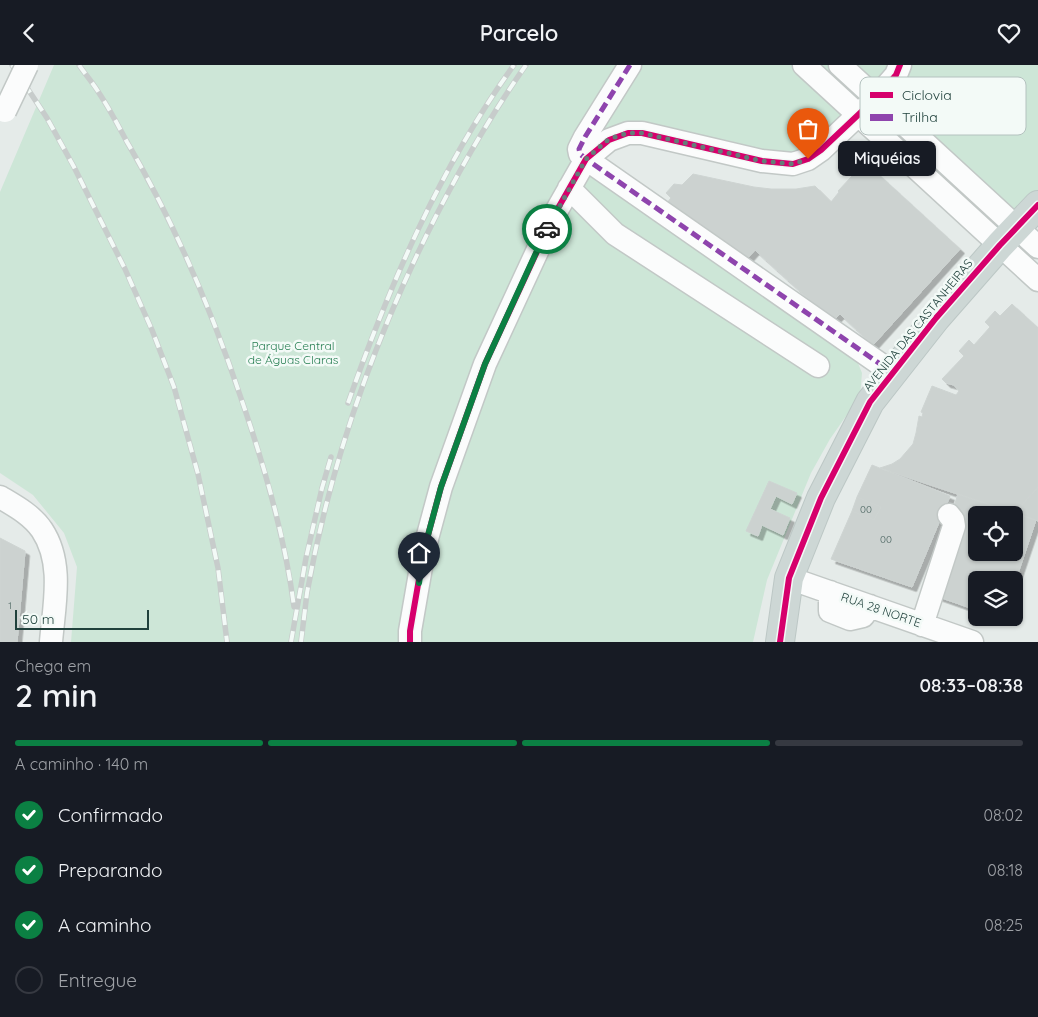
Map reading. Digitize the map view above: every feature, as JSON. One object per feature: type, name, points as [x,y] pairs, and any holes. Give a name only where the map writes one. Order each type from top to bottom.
[{"type":"main road","name":"AVENIDA DAS CASTANHEIRAS","points":[[780,642],[789,578],[821,497],[870,402],[936,318],[1038,205]]},
{"type":"street","points":[[2,117],[27,65]]},
{"type":"street","points":[[630,65],[585,137],[580,153],[892,373]]},
{"type":"street","points":[[410,642],[410,631],[424,550],[441,487],[485,364],[553,217],[586,159],[609,139],[628,133],[642,133],[762,161],[793,164],[808,159],[821,150],[859,115],[804,65]]},
{"type":"street","points":[[840,65],[860,83]]},
{"type":"street","points":[[894,77],[900,65]]},
{"type":"street","points":[[884,135],[1008,236],[1038,247]]},
{"type":"street","points":[[911,135],[1008,236],[1038,280]]},
{"type":"street","points":[[569,188],[615,233],[818,367]]},
{"type":"street","points":[[0,497],[25,513],[41,530],[53,553],[57,578],[51,642]]},
{"type":"street","points":[[922,625],[954,526],[953,520],[949,515]]},
{"type":"street","name":"RUA 28 NORTE","points":[[789,578],[972,642]]},
{"type":"green space","name":"Parque Central de Águas Claras","points":[[54,65],[1038,65],[1038,203],[1021,221],[928,135],[1026,135],[1026,77],[860,77],[860,108],[794,158],[625,126],[601,131],[570,160],[855,356],[862,373],[860,396],[830,439],[811,473],[767,580],[753,642],[71,642],[77,567],[64,533],[33,495],[0,473],[0,192]]},
{"type":"building","points":[[865,162],[960,249],[873,345],[840,314],[833,321],[755,250],[745,261],[665,205],[671,198],[666,193],[674,184],[682,185],[693,174],[771,189],[796,189],[815,186],[831,202],[838,191]]},
{"type":"building","points":[[1012,304],[1038,328],[1038,487],[1020,506],[993,506],[880,468],[900,459],[913,444],[919,416],[922,417],[923,413],[921,412],[932,386],[956,395],[959,391],[954,385],[946,383],[942,379],[964,356],[959,351],[969,340],[974,345],[990,327],[985,322],[995,311],[1000,316]]},
{"type":"building","points":[[872,465],[950,496],[912,587],[831,559],[852,511],[874,520],[881,507],[857,497]]},
{"type":"building","points":[[769,481],[797,493],[792,504],[776,496],[770,509],[790,518],[783,535],[762,525],[758,536],[746,531]]},
{"type":"building","points":[[1038,487],[1038,521],[1023,516],[1023,506],[1021,506]]},
{"type":"building","points":[[958,494],[994,506],[968,506],[968,561],[1022,561],[1019,571],[968,571],[968,607],[925,592]]},
{"type":"building","points":[[857,497],[881,507],[874,520],[852,511]]},
{"type":"building","points":[[1023,516],[1036,520],[1023,558]]},
{"type":"building","points":[[0,538],[25,551],[17,642],[0,642]]},
{"type":"railway","points":[[12,65],[47,118],[74,167],[125,269],[152,330],[174,387],[198,474],[218,568],[227,642]]},
{"type":"railway","points":[[79,65],[106,105],[161,204],[205,301],[230,367],[266,477],[280,529],[294,607]]},
{"type":"railway","points":[[348,403],[399,271],[440,185],[487,104],[514,65]]},
{"type":"railway","points":[[301,642],[307,593],[326,506],[351,421],[381,337],[398,296],[441,206],[481,134],[526,65]]},
{"type":"railway","points":[[291,642],[306,558],[331,457]]},
{"type":"marked path","points":[[630,65],[585,137],[579,149],[580,154],[893,373]]},
{"type":"cycle path","points":[[894,77],[900,65]]},
{"type":"cycle path","points":[[410,642],[410,631],[424,550],[441,487],[485,364],[553,217],[586,159],[609,140],[628,133],[642,133],[762,161],[793,164],[808,159],[821,150],[860,113]]},
{"type":"cycle path","points":[[780,642],[789,578],[821,498],[870,402],[936,318],[1038,205]]},
{"type":"way so far","points":[[547,229],[586,159],[609,139],[628,133],[642,133],[762,161],[793,164],[808,159]]},
{"type":"place","name":"Miquéias","points":[[808,159]]},
{"type":"route","points":[[419,583],[424,550],[441,487],[485,364],[547,229]]}]
